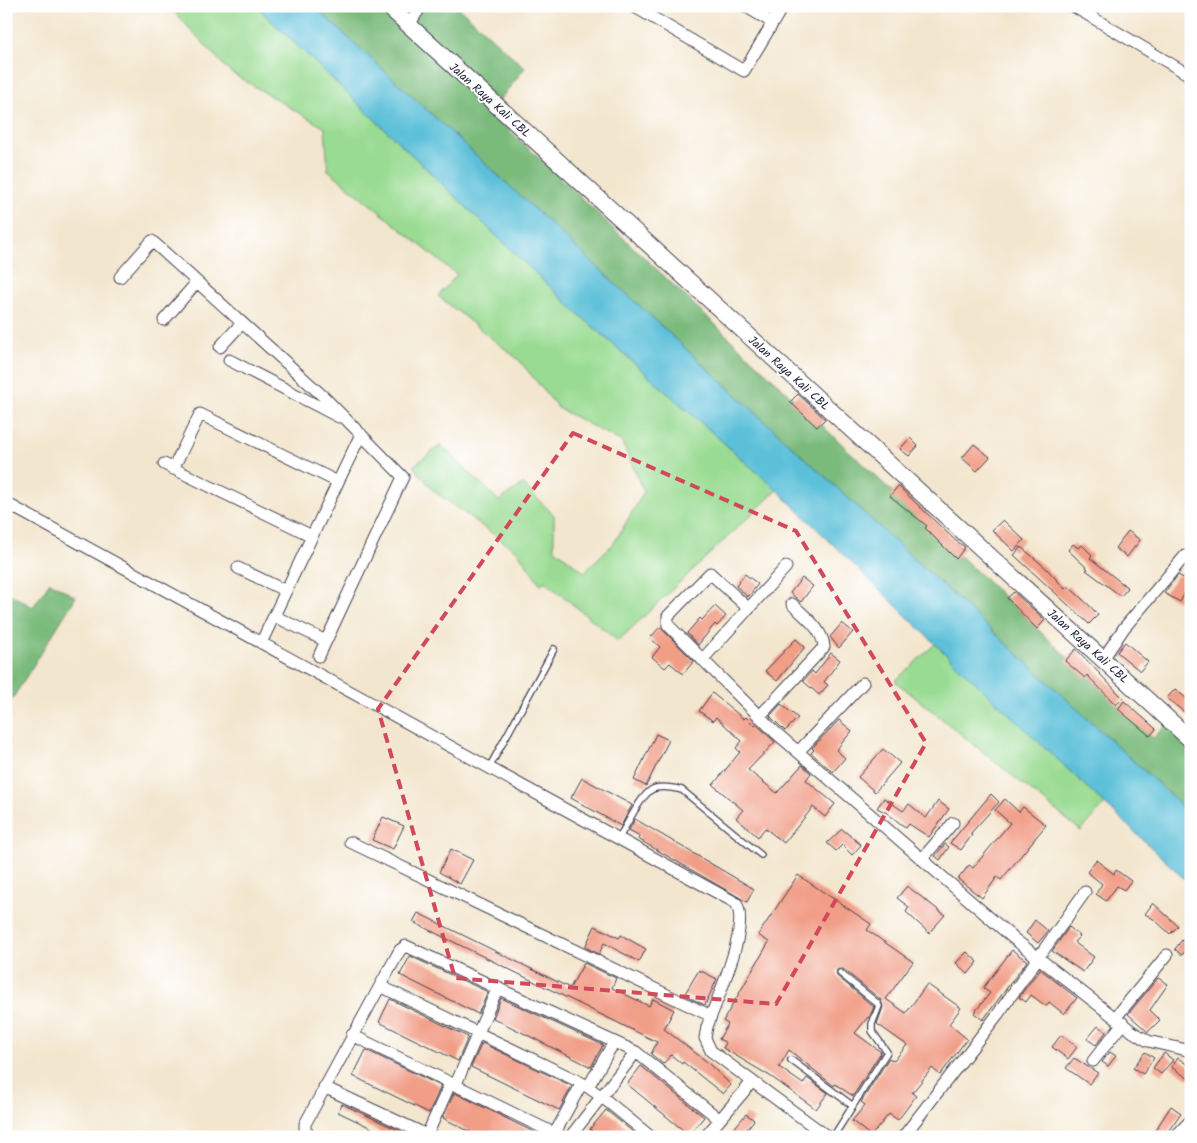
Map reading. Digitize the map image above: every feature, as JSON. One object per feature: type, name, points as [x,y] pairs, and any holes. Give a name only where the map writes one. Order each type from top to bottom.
[{"type":"main road","name":"Jalan Raya Kali CBL","points":[[395,9],[409,26],[1191,740]]},
{"type":"street","points":[[409,26],[421,6]]},
{"type":"street","points":[[633,6],[744,71],[783,6]]},
{"type":"street","points":[[745,6],[773,23]]},
{"type":"street","points":[[1073,6],[1191,76]]},
{"type":"street","points":[[120,277],[152,241],[349,422],[403,477],[319,656]]},
{"type":"street","points":[[164,320],[197,282]]},
{"type":"street","points":[[220,347],[242,323]]},
{"type":"street","points":[[229,360],[349,422]]},
{"type":"street","points":[[312,536],[168,467],[200,414],[338,482]]},
{"type":"street","points":[[261,643],[361,434]]},
{"type":"street","points":[[7,504],[736,903],[742,920],[739,936],[705,1038],[712,1051],[828,1137]]},
{"type":"street","points":[[1103,659],[1124,628],[1185,556]]},
{"type":"street","points":[[702,660],[786,567]]},
{"type":"street","points":[[238,568],[286,591]]},
{"type":"street","points":[[749,609],[710,573],[668,616],[668,625],[759,717],[1013,938],[1148,1041],[1191,1051]]},
{"type":"street","points":[[759,717],[824,647],[823,638],[818,631],[792,604]]},
{"type":"street","points":[[274,616],[326,641]]},
{"type":"street","points":[[798,752],[863,683]]},
{"type":"street","points":[[922,860],[953,823]]},
{"type":"street","points":[[350,842],[711,1016]]},
{"type":"street","points":[[903,1137],[998,1014],[1085,892]]},
{"type":"street","points":[[312,1137],[306,1130],[305,1124],[400,950],[406,946],[636,1052],[719,1119]]},
{"type":"street","points":[[1093,1061],[1119,1020],[1167,955]]},
{"type":"street","points":[[380,986],[585,1085],[602,1096],[651,1137]]},
{"type":"street","points":[[324,1087],[429,1136],[498,987]]},
{"type":"street","points":[[352,1035],[551,1134],[614,1042]]},
{"type":"street","points":[[570,1137],[636,1052]]},
{"type":"street","points":[[705,1137],[752,1082]]},
{"type":"street","points":[[1175,1137],[1191,1120]]},
{"type":"lane","points":[[489,769],[554,650]]},
{"type":"lane","points":[[618,839],[646,795],[652,789],[670,788],[682,790],[760,854]]},
{"type":"lane","points":[[833,1137],[887,1052],[872,1031],[872,1024],[879,1006],[840,973]]},
{"type":"lane","points":[[791,1060],[853,1106]]},
{"type":"highlighted area","points":[[573,433],[796,531],[926,743],[776,1004],[455,978],[378,709]]},
{"type":"green space","points":[[169,6],[256,6],[572,308],[777,490],[618,641],[544,581],[541,585],[518,552],[435,492],[413,466],[441,445],[499,501],[523,484],[554,515],[554,548],[584,572],[614,543],[644,492],[622,442],[558,408],[519,360],[438,296],[457,275],[328,170],[325,128],[230,72]]},
{"type":"green space","points":[[314,6],[457,6],[525,68],[490,112],[1153,738],[1169,723],[1191,742],[1191,814]]},
{"type":"green space","points":[[50,582],[76,597],[6,709],[6,592],[33,607]]},
{"type":"green space","points":[[935,644],[1105,804],[1081,831],[895,681]]},
{"type":"water","points":[[256,6],[314,6],[1191,814],[1191,885],[959,667],[777,490],[572,308]]},
{"type":"building","points":[[798,394],[825,419],[817,427],[790,402]]},
{"type":"building","points":[[910,438],[918,446],[909,456],[900,449]]},
{"type":"building","points":[[974,444],[990,457],[977,471],[962,458]]},
{"type":"building","points":[[898,486],[956,541],[965,547],[956,559],[925,528],[927,526],[890,496]]},
{"type":"building","points":[[1003,520],[1024,540],[1014,551],[992,530]]},
{"type":"building","points":[[1128,531],[1140,540],[1127,557],[1115,548]]},
{"type":"building","points":[[1073,544],[1078,548],[1082,545],[1092,555],[1090,558],[1128,588],[1121,596],[1086,570],[1088,569],[1068,550]]},
{"type":"building","points":[[1021,547],[1046,568],[1065,589],[1068,586],[1091,607],[1098,615],[1089,624],[1014,555]]},
{"type":"building","points":[[745,574],[758,584],[748,597],[736,586]]},
{"type":"building","points":[[1178,575],[1191,582],[1180,602],[1164,593]]},
{"type":"building","points":[[802,578],[813,586],[801,602],[790,593]]},
{"type":"building","points":[[1014,592],[1045,620],[1037,629],[1007,598]]},
{"type":"building","points":[[715,606],[726,616],[717,626],[715,624],[698,645],[687,633],[700,618],[702,620]]},
{"type":"building","points":[[842,623],[853,632],[839,648],[830,637]]},
{"type":"building","points":[[660,627],[694,661],[683,674],[670,663],[665,668],[652,657],[660,647],[650,638]]},
{"type":"building","points":[[796,639],[805,647],[777,681],[765,671]]},
{"type":"building","points":[[1125,642],[1148,662],[1140,671],[1117,652]]},
{"type":"building","points":[[1076,649],[1123,698],[1116,705],[1087,675],[1085,678],[1065,661]]},
{"type":"building","points":[[831,653],[840,660],[824,682],[828,685],[819,695],[803,681],[812,671],[815,674]]},
{"type":"building","points":[[1175,689],[1186,698],[1191,693],[1191,718],[1167,698]]},
{"type":"building","points":[[712,693],[744,719],[746,717],[755,726],[756,724],[775,742],[748,770],[777,793],[802,765],[811,773],[806,780],[835,804],[825,817],[813,807],[784,843],[765,828],[758,837],[736,818],[743,810],[713,785],[740,752],[736,748],[742,741],[716,717],[713,721],[699,711]]},
{"type":"building","points":[[1124,701],[1156,729],[1150,736],[1118,709]]},
{"type":"building","points":[[781,704],[798,718],[785,731],[770,716]]},
{"type":"building","points":[[839,720],[852,731],[836,750],[845,758],[833,772],[811,753],[814,750],[812,748]]},
{"type":"building","points":[[656,734],[669,740],[646,786],[634,780]]},
{"type":"building","points":[[883,749],[900,763],[875,792],[858,777]]},
{"type":"building","points":[[582,778],[632,805],[621,826],[571,798]]},
{"type":"building","points":[[991,794],[999,802],[970,834],[972,835],[961,850],[950,843]]},
{"type":"building","points":[[884,798],[903,811],[909,804],[926,818],[938,801],[949,809],[929,837],[909,824],[906,828],[887,813],[877,808]]},
{"type":"building","points":[[1005,799],[1019,812],[1023,807],[1046,825],[1001,880],[997,877],[982,898],[958,879],[969,865],[973,868],[1010,823],[995,810]]},
{"type":"building","points":[[383,817],[404,826],[393,849],[372,840]]},
{"type":"building","points":[[635,819],[754,889],[747,902],[638,839],[640,836],[629,830]]},
{"type":"building","points":[[842,829],[861,845],[852,855],[842,845],[836,851],[827,843]]},
{"type":"building","points":[[945,844],[949,847],[940,860],[935,856]]},
{"type":"building","points":[[451,849],[473,860],[460,884],[439,872]]},
{"type":"building","points":[[1096,860],[1114,874],[1116,870],[1131,881],[1124,890],[1117,886],[1106,901],[1096,894],[1102,884],[1087,872]]},
{"type":"building","points":[[798,875],[871,924],[867,930],[913,962],[886,999],[906,1013],[927,984],[961,1008],[949,1024],[967,1039],[940,1075],[932,1068],[912,1093],[916,1096],[898,1120],[889,1114],[871,1136],[852,1121],[865,1105],[861,1102],[889,1058],[894,1061],[907,1045],[877,1024],[883,1007],[881,1000],[843,969],[837,970],[837,976],[874,1007],[869,1018],[855,1033],[881,1052],[853,1096],[835,1084],[834,1086],[789,1050],[779,1067],[803,1084],[807,1078],[828,1093],[816,1109],[770,1076],[723,1048],[726,1043],[719,1039],[728,1024],[723,1021],[769,942],[758,935]]},
{"type":"building","points":[[907,886],[945,915],[929,933],[906,912],[909,907],[897,898]]},
{"type":"building","points":[[1153,903],[1178,926],[1170,934],[1155,920],[1145,914]]},
{"type":"building","points":[[418,913],[570,988],[584,963],[616,978],[612,988],[649,1006],[653,999],[674,1010],[664,1029],[706,1061],[731,1085],[723,1094],[683,1062],[682,1064],[671,1055],[663,1064],[651,1054],[657,1042],[413,922]]},
{"type":"building","points":[[1035,920],[1048,931],[1038,943],[1026,933]]},
{"type":"building","points":[[595,926],[619,938],[621,935],[646,949],[639,962],[604,943],[599,954],[585,947]]},
{"type":"building","points":[[1069,927],[1080,936],[1074,942],[1094,957],[1083,972],[1052,951]]},
{"type":"building","points":[[1182,940],[1189,946],[1182,955],[1175,949]]},
{"type":"building","points":[[1012,950],[1027,961],[983,1020],[974,1013],[990,993],[983,988]]},
{"type":"building","points":[[967,952],[978,962],[968,974],[956,963]]},
{"type":"building","points":[[410,956],[488,992],[478,1014],[400,975]]},
{"type":"building","points":[[1040,969],[1077,998],[1064,1014],[1049,1002],[1046,1006],[1031,995],[1026,1002],[1019,997]]},
{"type":"building","points":[[699,970],[717,979],[705,1005],[684,995]]},
{"type":"building","points":[[1158,978],[1168,984],[1150,1010],[1160,1020],[1148,1032],[1128,1014]]},
{"type":"building","points":[[501,998],[603,1045],[591,1067],[493,1018]]},
{"type":"building","points":[[390,999],[468,1037],[458,1061],[379,1022]]},
{"type":"building","points":[[1098,1026],[1106,1032],[1096,1045],[1087,1039]]},
{"type":"building","points":[[1061,1035],[1077,1047],[1068,1059],[1052,1047]]},
{"type":"building","points":[[482,1043],[572,1086],[559,1110],[471,1067]]},
{"type":"building","points":[[366,1050],[441,1086],[429,1113],[353,1076]]},
{"type":"building","points":[[1110,1052],[1116,1056],[1108,1066],[1102,1062]]},
{"type":"building","points":[[1145,1052],[1154,1058],[1143,1074],[1133,1068]]},
{"type":"building","points":[[1164,1053],[1173,1060],[1161,1074],[1153,1068]]},
{"type":"building","points":[[1074,1058],[1098,1073],[1089,1084],[1066,1068]]},
{"type":"building","points":[[1178,1058],[1191,1067],[1191,1080],[1171,1067]]},
{"type":"building","points":[[641,1066],[704,1117],[689,1135],[627,1084]]},
{"type":"building","points":[[454,1093],[544,1137],[480,1137],[443,1118]]},
{"type":"building","points":[[342,1104],[413,1137],[390,1137],[338,1112]]},
{"type":"building","points":[[1171,1106],[1181,1113],[1164,1137],[1151,1137]]},
{"type":"building","points":[[606,1110],[639,1137],[599,1137],[590,1129]]},
{"type":"building","points":[[746,1114],[754,1120],[741,1137],[727,1137]]}]
